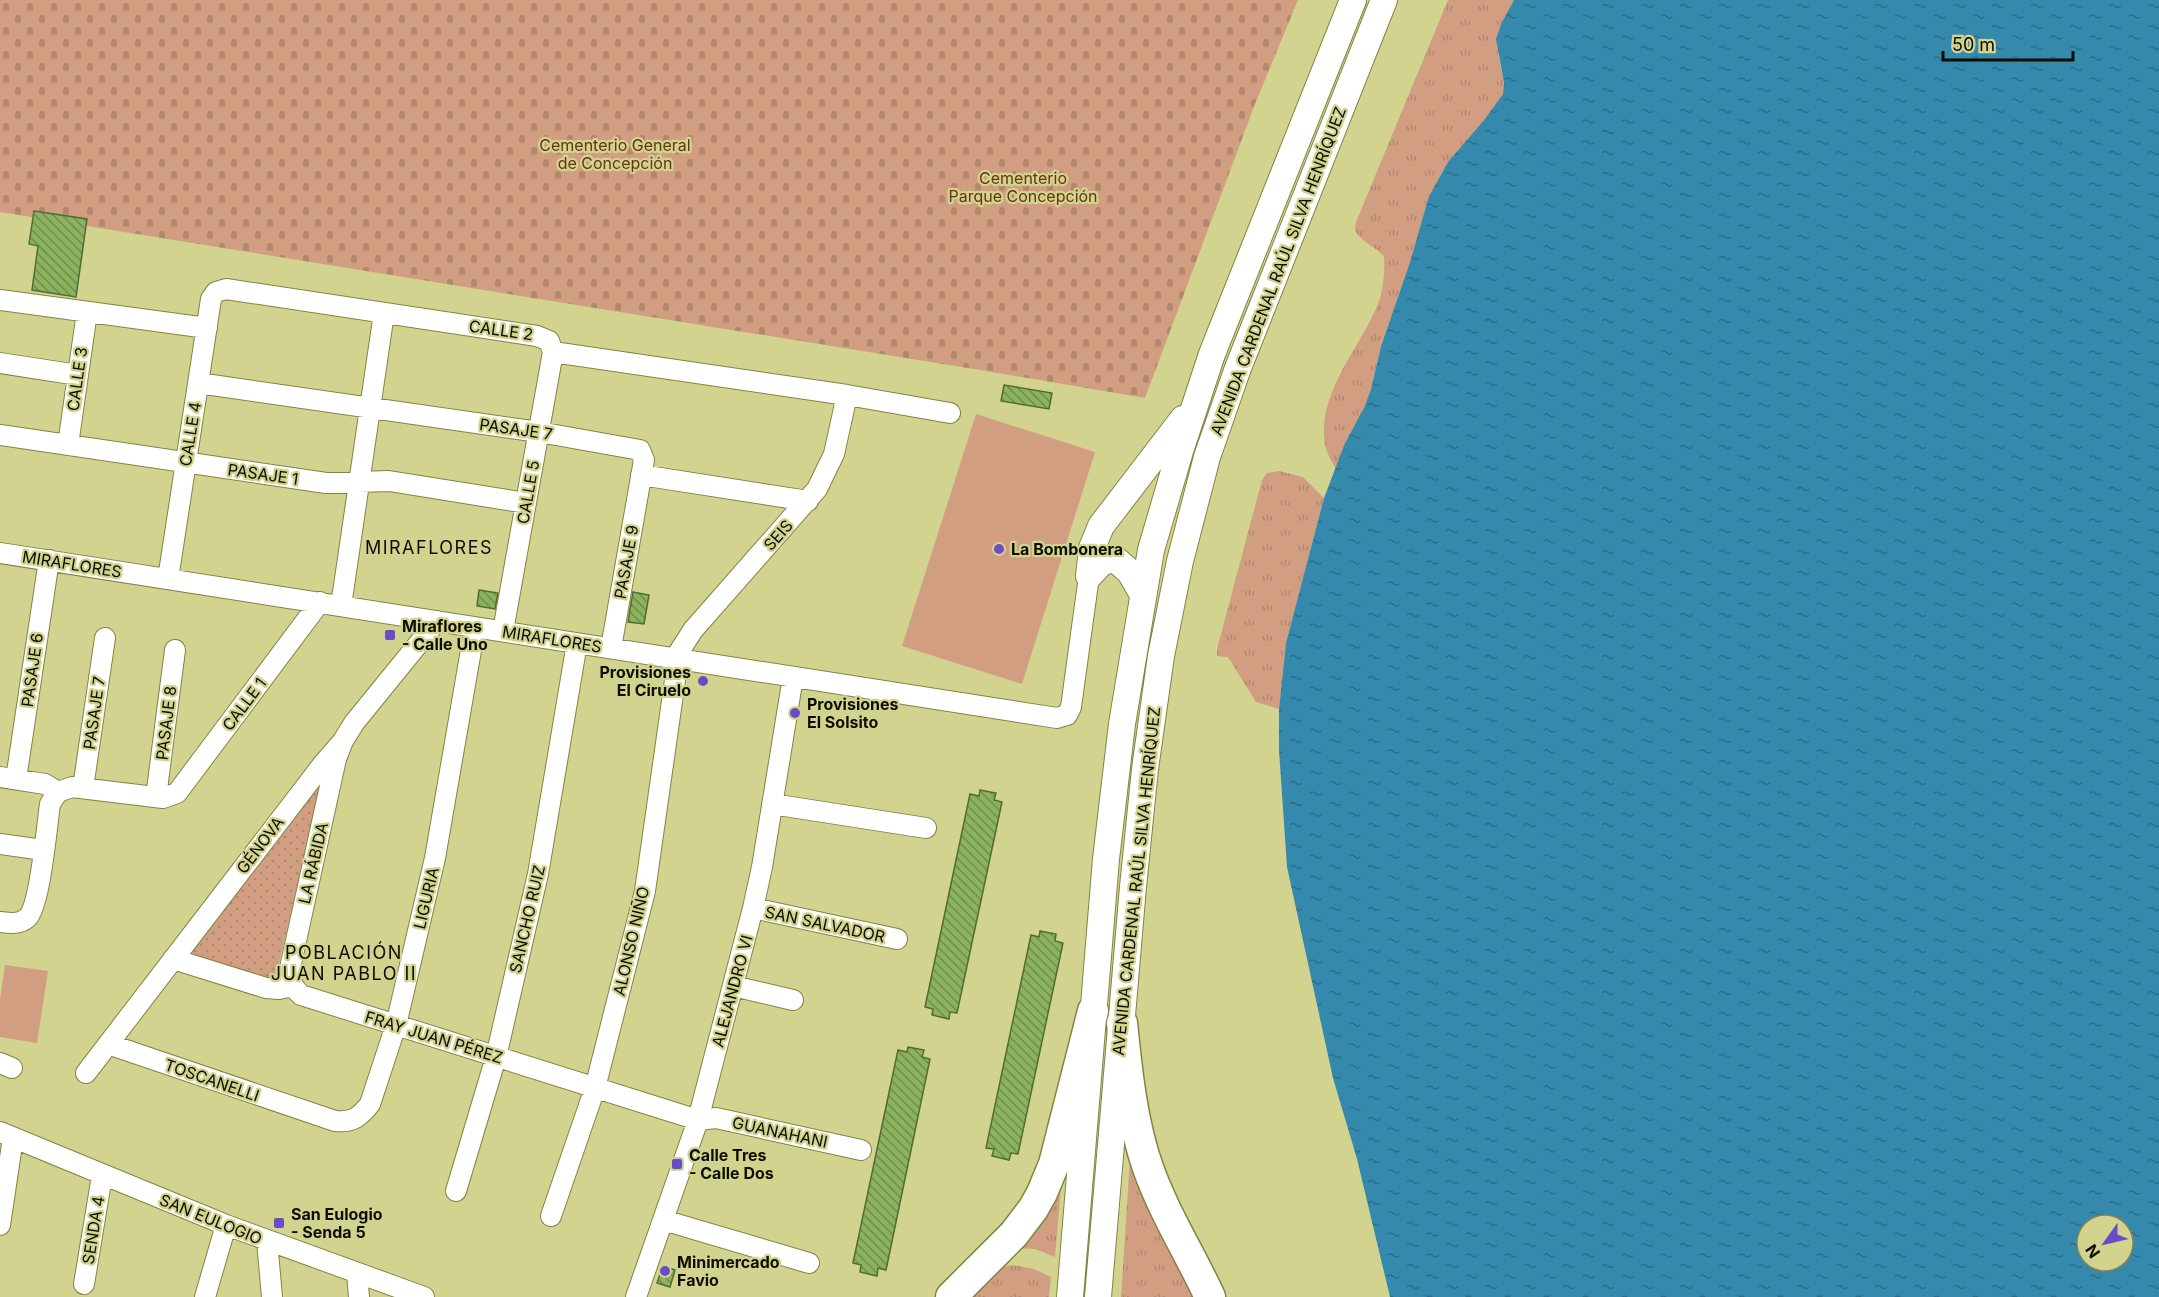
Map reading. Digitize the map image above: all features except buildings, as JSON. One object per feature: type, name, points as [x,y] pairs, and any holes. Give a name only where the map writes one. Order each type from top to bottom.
[{"type":"highway","points":[[951,1297],[1014,1234],[1042,1193],[1054,1164],[1093,1011]]},
{"type":"highway","points":[[1122,1023],[1131,1098],[1146,1161],[1156,1187],[1210,1297]]},
{"type":"main road","name":"AVENIDA CARDENAL RAÚL SILVA HENRÍQUEZ","points":[[1070,1297],[1093,1011],[1114,792],[1142,593],[1151,550],[1196,402],[1230,307],[1353,0]]},
{"type":"main road","name":"AVENIDA CARDENAL RAÚL SILVA HENRÍQUEZ","points":[[1098,1297],[1132,887],[1145,769],[1165,635],[1179,561],[1207,457],[1238,368],[1384,0]]},
{"type":"main road","points":[[1089,576],[1092,548],[1101,526],[1196,402]]},
{"type":"main road","points":[[1089,576],[1102,562],[1110,558],[1115,559],[1130,572],[1142,593]]},
{"type":"street","name":"CALLE 2","points":[[216,292],[226,289],[542,336],[549,341],[553,352],[848,395],[950,413]]},
{"type":"street","name":"CALLE 4","points":[[168,579],[211,299],[216,292]]},
{"type":"street","points":[[0,300],[207,328]]},
{"type":"street","name":"CALLE 3","points":[[68,446],[87,312]]},
{"type":"street","points":[[341,606],[384,313]]},
{"type":"street","name":"CALLE 5","points":[[503,631],[553,352]]},
{"type":"street","points":[[0,363],[78,375]]},
{"type":"street","name":"PASAJE 7","points":[[198,382],[636,448],[644,456],[641,475]]},
{"type":"street","name":"SEIS","points":[[677,658],[693,630],[808,501],[824,478],[832,460],[848,395]]},
{"type":"street","name":"PASAJE 1","points":[[0,435],[326,483],[389,481],[526,502]]},
{"type":"street","points":[[641,475],[808,501]]},
{"type":"street","name":"PASAJE 9","points":[[611,648],[641,475]]},
{"type":"street","name":"MIRAFLORES","points":[[0,553],[1058,718],[1067,715],[1071,706],[1089,576]]},
{"type":"street","name":"PASAJE 6","points":[[8,778],[49,560]]},
{"type":"street","name":"CALLE 1","points":[[160,797],[174,796],[180,790],[320,602]]},
{"type":"street","name":"GÉNOVA","points":[[86,1073],[322,764],[343,741],[354,723],[437,621]]},
{"type":"street","name":"LIGURIA","points":[[317,1115],[347,1122],[355,1120],[363,1113],[370,1104],[396,1025],[435,858],[475,627]]},
{"type":"street","name":"PASAJE 7","points":[[83,788],[105,638]]},
{"type":"street","name":"SANCHO RUIZ","points":[[456,1191],[496,1057],[538,874],[577,643]]},
{"type":"street","name":"PASAJE 8","points":[[160,797],[175,650]]},
{"type":"street","name":"ALONSO NIÑO","points":[[551,1216],[596,1088],[645,891],[677,658]]},
{"type":"street","name":"ALEJANDRO VI","points":[[636,1297],[698,1120],[734,986],[753,908],[793,677]]},
{"type":"street","name":"LA RÁBIDA","points":[[293,986],[289,974],[290,968],[336,759],[343,741]]},
{"type":"street","points":[[8,778],[45,784],[58,792]]},
{"type":"street","points":[[0,924],[17,923],[32,912],[36,900],[50,804],[58,792],[67,787],[160,797]]},
{"type":"street","points":[[772,804],[926,828]]},
{"type":"street","points":[[0,844],[43,850]]},
{"type":"street","name":"SAN SALVADOR","points":[[753,908],[897,939]]},
{"type":"street","points":[[173,959],[266,988],[279,989],[293,986]]},
{"type":"street","name":"FRAY JUAN PÉREZ","points":[[293,986],[307,997],[698,1120]]},
{"type":"street","points":[[734,986],[793,1000]]},
{"type":"street","name":"TOSCANELLI","points":[[108,1044],[317,1115]]},
{"type":"street","name":"GUANAHANI","points":[[698,1120],[716,1118],[861,1150]]},
{"type":"street","points":[[0,1225],[7,1135]]},
{"type":"street","name":"SAN EULOGIO","points":[[7,1135],[102,1176],[267,1241],[424,1297]]},
{"type":"street","name":"SENDA 4","points":[[84,1284],[102,1176]]},
{"type":"street","points":[[663,1220],[809,1263]]},
{"type":"street","points":[[205,1297],[226,1225]]},
{"type":"street","points":[[267,1241],[272,1297]]},
{"type":"street","points":[[357,1273],[359,1297]]},
{"type":"green space","points":[[0,0],[1298,0],[1255,104],[1145,398],[0,212]]},
{"type":"green space","points":[[1448,0],[1514,0],[1502,22],[1498,53],[1504,83],[1503,94],[1448,162],[1429,196],[1410,262],[1381,345],[1371,389],[1364,408],[1345,443],[1336,469],[1325,444],[1326,410],[1339,377],[1376,308],[1384,279],[1384,256],[1358,235],[1355,231],[1356,222]]},
{"type":"green space","name":"La Bombonera","points":[[976,414],[1095,452],[1022,684],[902,646]]},
{"type":"green space","points":[[1279,471],[1303,477],[1324,498],[1286,643],[1279,709],[1256,702],[1228,657],[1217,656],[1217,649],[1262,480],[1267,473]]},
{"type":"green space","points":[[323,779],[275,980],[186,956]]},
{"type":"green space","points":[[5,965],[48,971],[37,1043],[0,1037],[0,999]]},
{"type":"green space","points":[[1131,1144],[1198,1297],[1121,1297]]},
{"type":"green space","points":[[1061,1185],[1055,1257],[1035,1249],[1016,1248]]},
{"type":"green space","points":[[1013,1265],[1034,1269],[1051,1277],[1049,1297],[964,1297],[1001,1267]]},
{"type":"water","points":[[1514,0],[2159,0],[2159,1297],[1390,1297],[1357,1159],[1333,1078],[1287,867],[1279,750],[1279,709],[1286,643],[1324,498],[1345,443],[1364,408],[1371,389],[1381,346],[1410,262],[1429,196],[1448,162],[1503,94],[1504,83],[1496,39]]},
{"type":"place","name":"La Bombonera","points":[[999,549]]},
{"type":"place","name":"Miraflores - Calle Uno","points":[[390,635]]},
{"type":"place","name":"Provisiones El Ciruelo","points":[[703,681]]},
{"type":"place","name":"Provisiones El Solsito","points":[[795,713]]},
{"type":"place","name":"Calle Tres - Calle Dos","points":[[677,1164]]},
{"type":"place","name":"San Eulogio - Senda 5","points":[[279,1223]]},
{"type":"place","name":"Minimercado Favio","points":[[665,1271]]},
{"type":"district","name":"MIRAFLORES","points":[[429,547]]},
{"type":"district","name":"POBLACIÓN JUAN PABLO II","points":[[344,962]]},
{"type":"park label","name":"Cementerio General de Concepción","points":[[615,154]]},
{"type":"park label","name":"Cementerio Parque Concepción","points":[[1023,187]]}]
